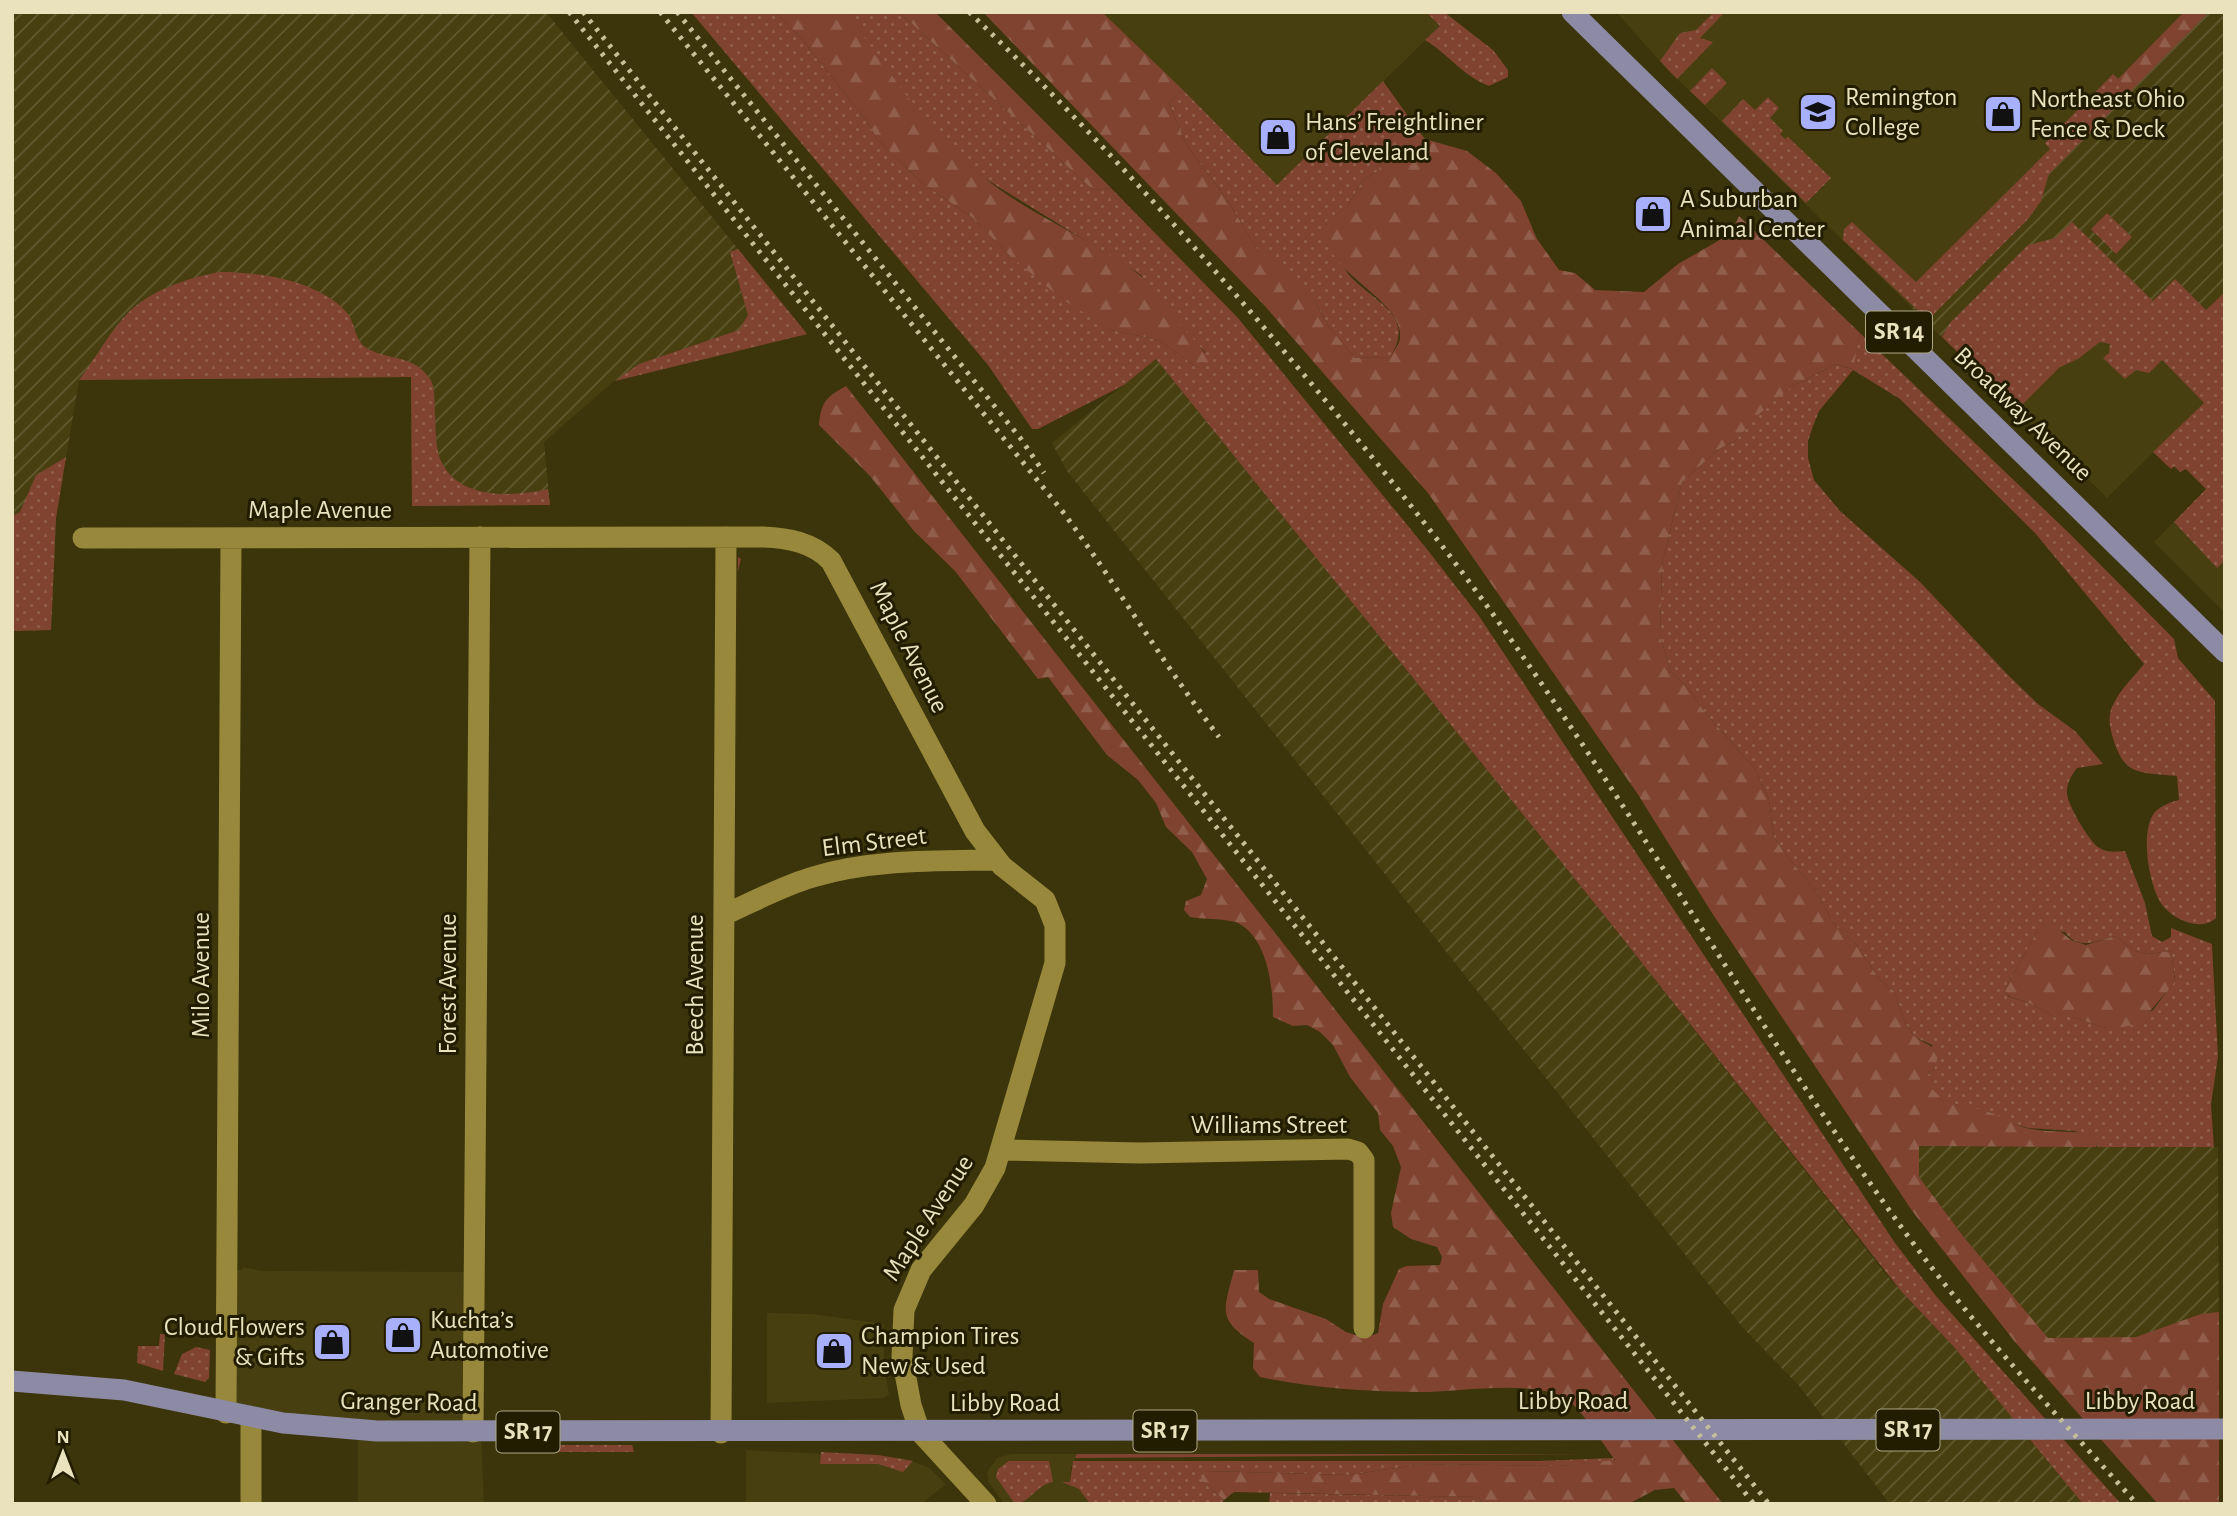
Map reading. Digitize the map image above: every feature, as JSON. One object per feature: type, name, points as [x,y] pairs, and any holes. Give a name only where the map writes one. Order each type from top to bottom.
[{"type":"main road","name":"Broadway Avenue","points":[[1572,12],[2225,652]]},
{"type":"main road","name":"Granger Road","points":[[12,1381],[124,1390],[251,1418],[368,1431],[920,1432]]},
{"type":"main road","name":"Libby Road","points":[[920,1432],[2225,1429]]},
{"type":"street","name":"Forest Avenue","points":[[473,1432],[480,537]]},
{"type":"street","name":"Maple Avenue","points":[[83,538],[726,537],[789,540],[812,546],[831,561],[967,818],[997,860],[1045,900],[1055,925],[1057,943],[1052,974],[1003,1150],[974,1205],[921,1270],[904,1310],[902,1357],[911,1405],[920,1432]]},
{"type":"street","name":"Beech Avenue","points":[[721,1433],[726,537]]},
{"type":"street","name":"Milo Avenue","points":[[226,1413],[232,538]]},
{"type":"street","name":"Elm Street","points":[[724,915],[797,883],[841,870],[891,864],[997,860]]},
{"type":"street","name":"Williams Street","points":[[1003,1150],[1140,1153],[1353,1149],[1364,1160],[1364,1328]]},
{"type":"street","points":[[251,1418],[251,1504]]},
{"type":"street","points":[[920,1432],[986,1504]]},
{"type":"shaded area","points":[[12,12],[546,12],[807,334],[614,381],[544,442],[550,505],[412,506],[411,377],[79,380],[56,518],[51,630],[12,631]]},
{"type":"shaded area","name":"Hans’ Freightliner of Cleveland","points":[[1102,12],[1426,12],[1440,26],[1277,185]]},
{"type":"shaded area","points":[[1616,12],[2203,12],[1912,308],[1666,68]]},
{"type":"shaded area","points":[[2203,12],[2225,12],[2225,423],[2114,313],[2017,410],[1912,308]]},
{"type":"shaded area","points":[[2114,313],[2204,403],[2107,498],[2017,410]]},
{"type":"shaded area","points":[[1156,359],[1612,925],[1889,1278],[1954,1347],[2083,1504],[1890,1504],[1800,1387],[1743,1328],[1067,471],[1052,443]]},
{"type":"shaded area","points":[[2174,522],[2217,567],[2225,560],[2225,613],[2154,542]]},
{"type":"shaded area","points":[[1919,1146],[2218,1147],[2219,1337],[2048,1338],[1963,1236],[1919,1177]]},
{"type":"shaded area","points":[[243,1267],[262,1271],[474,1272],[484,1504],[358,1504],[358,1430],[226,1413],[227,1270],[242,1270]]},
{"type":"shaded area","points":[[767,1313],[812,1314],[884,1324],[884,1365],[889,1394],[884,1398],[767,1403]]},
{"type":"shaded area","points":[[746,1450],[902,1458],[928,1467],[946,1484],[921,1504],[746,1504]]},
{"type":"shaded area","points":[[1011,1454],[1077,1454],[1071,1467],[1070,1482],[1065,1482],[1079,1489],[1090,1504],[1004,1504],[988,1481],[987,1472],[997,1458]]},
{"type":"green space","points":[[691,12],[775,12],[801,38],[866,120],[878,140],[922,183],[972,217],[1010,256],[1111,330],[1159,340],[1198,368],[1205,352],[1164,308],[1141,275],[984,178],[956,154],[931,130],[896,86],[846,12],[899,12],[1093,190],[1111,188],[1238,318],[1479,616],[1895,1243],[1936,1296],[2121,1504],[2083,1504],[1954,1347],[1901,1291],[1612,925],[1156,359],[1124,385],[1038,429],[1032,429],[988,365]]},
{"type":"green space","points":[[775,12],[846,12],[908,98],[960,157],[1018,202],[1143,278],[1198,344],[1211,364],[1198,368],[1159,340],[1111,330],[1062,299],[1010,256],[972,217],[922,183],[878,140],[866,120],[801,38]]},
{"type":"green space","points":[[899,12],[935,12],[1111,188],[1093,190]]},
{"type":"green space","points":[[983,12],[1102,12],[1182,89],[1169,103],[1186,144],[1228,201],[1257,249],[1297,278],[1314,300],[1329,327],[1355,358],[1390,357],[1400,340],[1398,323],[1390,310],[1336,259],[1327,244],[1323,228],[1327,221],[1347,207],[1363,180],[1378,171],[1392,137],[1405,123],[1415,126],[1425,139],[1467,151],[1496,173],[1521,201],[1537,239],[1559,270],[1575,273],[1595,290],[1644,292],[1678,264],[1733,229],[1739,216],[1860,333],[1853,369],[1836,364],[1791,387],[1760,413],[1735,441],[1719,449],[1682,482],[1662,564],[1660,636],[1671,672],[1690,690],[1703,710],[1756,770],[1769,800],[1774,837],[1785,854],[1817,892],[1833,923],[1857,945],[1879,979],[1894,991],[1906,1025],[1915,1037],[1939,1051],[1935,1067],[1928,1075],[1929,1086],[1945,1100],[1956,1105],[1986,1111],[2026,1128],[2091,1134],[2098,1143],[2096,1147],[1919,1146],[1919,1177],[1963,1236],[2048,1338],[2136,1337],[2201,1314],[2219,1312],[2219,1504],[2158,1504],[2015,1342],[1913,1212],[1712,913],[1637,793],[1428,493],[1264,305]]},
{"type":"green space","points":[[1426,12],[1444,12],[1493,50],[1508,70],[1508,77],[1489,86],[1463,71],[1425,40],[1440,26]]},
{"type":"green space","points":[[1714,12],[1725,12],[1700,38],[1713,42],[1677,79],[1660,61],[1680,33],[1696,30]]},
{"type":"green space","points":[[2184,12],[2209,12],[2131,91],[2118,79]]},
{"type":"green space","points":[[1712,68],[1727,83],[1705,105],[1690,91]]},
{"type":"green space","points":[[2113,74],[2131,91],[2049,174],[2041,201],[2029,218],[1928,320],[1843,240],[1844,229],[1852,222],[1916,282],[2050,149],[2045,143]]},
{"type":"green space","points":[[1383,81],[1415,126],[1404,123],[1392,137],[1378,171],[1363,180],[1347,207],[1326,222],[1325,229],[1327,243],[1347,272],[1391,312],[1399,331],[1390,357],[1355,358],[1329,327],[1314,300],[1257,249],[1228,201],[1186,144],[1169,103],[1182,89],[1277,185]]},
{"type":"green space","points":[[1768,97],[1779,108],[1770,118],[1783,131],[1780,134],[1785,139],[1788,137],[1831,178],[1806,203],[1722,121],[1743,99],[1755,110]]},
{"type":"green space","points":[[2107,213],[2132,237],[2116,254],[2091,229]]},
{"type":"green space","points":[[2072,222],[2153,301],[2175,279],[2206,310],[2225,292],[2225,560],[2217,568],[2174,522],[2206,489],[2186,469],[2180,472],[2174,466],[2171,469],[2153,452],[2204,403],[2162,360],[2149,373],[2136,370],[2125,379],[2103,358],[2109,353],[2110,344],[2100,342],[2078,359],[2060,367],[2017,410],[1942,337],[1950,323],[2028,245],[2055,238]]},
{"type":"green space","points":[[738,249],[807,334],[615,381],[639,364],[739,330],[748,315],[730,252]]},
{"type":"green space","points":[[219,272],[288,280],[322,293],[336,302],[348,314],[359,340],[365,347],[416,365],[430,379],[434,392],[438,452],[451,475],[462,484],[489,493],[519,494],[548,489],[550,505],[412,506],[411,377],[79,380],[116,327],[139,303],[172,286]]},
{"type":"green space","points":[[1860,333],[2070,534],[2174,639],[2178,658],[2215,701],[2216,918],[2210,922],[2196,924],[2181,920],[2163,906],[2154,886],[2148,859],[2150,820],[2161,807],[2179,800],[2177,776],[2134,770],[2122,759],[2111,731],[2112,707],[2120,692],[2144,664],[2035,533],[1900,399],[1853,370],[1819,411],[1808,441],[1808,458],[1814,480],[1840,511],[1920,582],[2038,704],[2075,731],[2103,764],[2077,768],[2068,783],[2068,799],[2084,830],[2098,847],[2107,851],[2125,851],[2145,903],[2152,936],[2162,942],[2171,937],[2171,928],[2212,944],[2218,1056],[2211,1105],[2214,1147],[2097,1147],[2098,1143],[2075,1131],[2028,1128],[2007,1122],[1990,1112],[1957,1108],[1944,1101],[1928,1086],[1928,1075],[1935,1067],[1932,1045],[1915,1037],[1906,1025],[1894,991],[1879,979],[1857,945],[1833,923],[1817,892],[1774,837],[1769,800],[1756,770],[1703,710],[1690,690],[1671,672],[1660,636],[1662,564],[1682,482],[1719,449],[1735,441],[1759,413],[1791,387],[1836,364],[1852,369]],"holes":[[[2039,928],[2065,932],[2070,938],[2082,943],[2115,936],[2135,951],[2147,954],[2171,951],[2175,981],[2153,1010],[2119,1028],[2106,1028],[2073,1017],[2055,1017],[2027,1002],[2009,997],[2004,991]]]},
{"type":"green space","points":[[846,386],[1723,1504],[1687,1504],[1674,1488],[1655,1490],[1628,1504],[1483,1504],[1478,1497],[1234,1492],[1224,1500],[1202,1481],[1201,1476],[1206,1471],[1350,1475],[1422,1464],[1559,1466],[1615,1460],[1577,1409],[1564,1398],[1550,1392],[1514,1388],[1420,1392],[1340,1389],[1260,1377],[1253,1368],[1254,1343],[1233,1327],[1226,1312],[1234,1270],[1258,1270],[1259,1292],[1269,1299],[1326,1319],[1346,1332],[1365,1338],[1378,1333],[1383,1304],[1399,1269],[1406,1266],[1440,1265],[1442,1257],[1437,1247],[1411,1239],[1393,1227],[1391,1213],[1401,1167],[1393,1146],[1380,1130],[1378,1113],[1350,1077],[1333,1045],[1320,1032],[1307,1025],[1293,1026],[1273,1017],[1270,978],[1256,940],[1238,923],[1190,917],[1184,910],[1186,901],[1201,895],[1207,879],[1192,852],[1166,827],[1156,803],[1138,780],[1107,755],[1048,677],[1038,679],[955,571],[914,531],[870,476],[819,425],[826,401]]},
{"type":"green space","points":[[66,457],[56,518],[51,630],[12,631],[12,516],[20,512],[36,475]]},
{"type":"green space","points":[[738,557],[741,559],[738,571],[735,895]]},
{"type":"green space","points":[[2053,925],[2071,940],[2086,945],[2115,936],[2135,951],[2147,954],[2171,951],[2175,982],[2140,1023],[2119,1028],[2106,1028],[2073,1017],[2055,1017],[2027,1002],[2010,997],[2004,991],[2039,928]]},
{"type":"green space","points":[[160,1334],[165,1334],[163,1371],[137,1363],[138,1346],[159,1346]]},
{"type":"green space","points":[[196,1347],[210,1350],[209,1378],[205,1382],[174,1374],[182,1354]]},
{"type":"green space","points":[[552,1445],[632,1445],[634,1452],[551,1452]]},
{"type":"green space","points":[[821,1452],[878,1455],[913,1461],[903,1472],[878,1464],[820,1464]]},
{"type":"green space","points":[[1077,1454],[1588,1454],[1075,1458]]},
{"type":"green space","points":[[1614,1458],[1613,1461],[1559,1466],[1422,1464],[1350,1475],[1206,1471],[1202,1481],[1224,1500],[1220,1504],[1090,1504],[1079,1489],[1062,1482],[1070,1482],[1073,1461],[1537,1461]]},
{"type":"green space","points":[[1009,1461],[1049,1461],[1053,1482],[1015,1504],[996,1477],[998,1469]]},
{"type":"green space","points":[[1270,1493],[1478,1497],[1483,1504],[1269,1504]]},
{"type":"railway","points":[[569,12],[1754,1504]]},
{"type":"railway","points":[[583,12],[1769,1504]]},
{"type":"railway","points":[[660,12],[1063,512],[1219,737]]},
{"type":"railway","points":[[677,12],[1021,439],[1044,473]]},
{"type":"railway","points":[[969,12],[1097,141],[1180,231],[1377,463],[1476,591],[1552,698],[1799,1079],[1902,1228],[1986,1335],[2137,1504]]},
{"type":"place","name":"Remington College","points":[[1818,112]]},
{"type":"place","name":"Northeast Ohio Fence & Deck","points":[[2003,114]]},
{"type":"place","name":"Hans’ Freightliner of Cleveland","points":[[1278,137]]},
{"type":"place","name":"A Suburban Animal Center","points":[[1653,214]]},
{"type":"place","name":"Kuchta’s Automotive","points":[[403,1335]]},
{"type":"place","name":"Cloud Flowers & Gifts","points":[[332,1342]]},
{"type":"place","name":"Champion Tires New & Used","points":[[834,1351]]}]
